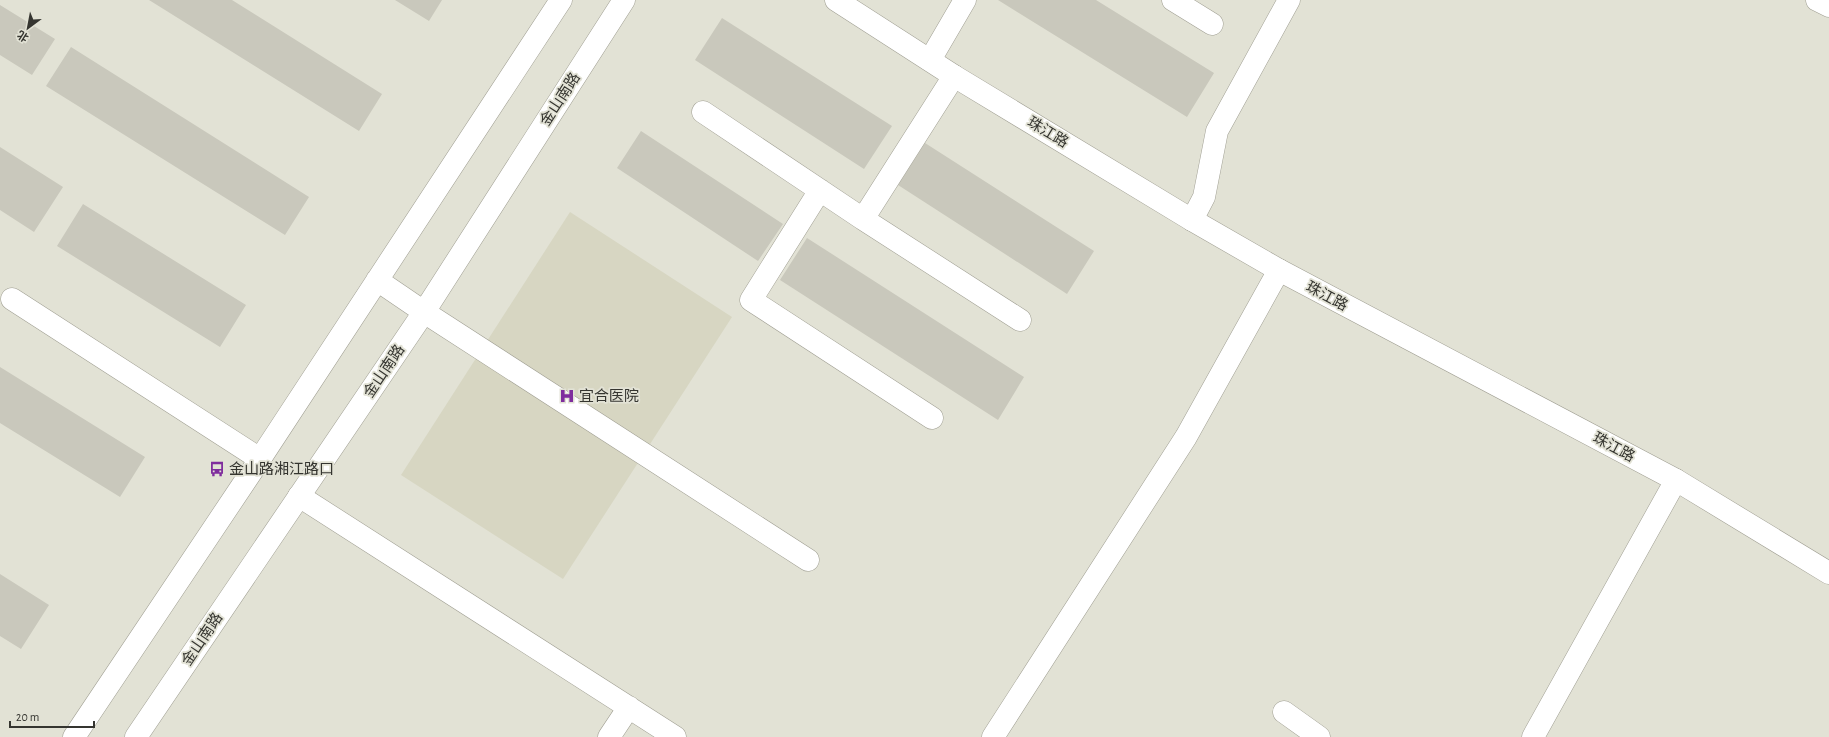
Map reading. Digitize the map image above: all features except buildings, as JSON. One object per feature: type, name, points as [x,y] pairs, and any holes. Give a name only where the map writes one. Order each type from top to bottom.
[{"type":"street","points":[[74,737],[260,459],[560,0]]},
{"type":"street","name":"金山南路","points":[[136,737],[424,312],[624,0]]},
{"type":"street","name":"珠江路","points":[[836,0],[954,76],[1192,220],[1279,270],[1676,480],[1829,573]]},
{"type":"street","points":[[930,60],[965,0]]},
{"type":"street","points":[[1173,0],[1212,24]]},
{"type":"street","points":[[1192,220],[1204,197],[1218,131],[1289,0]]},
{"type":"street","points":[[1817,0],[1829,6]]},
{"type":"street","points":[[863,219],[954,76]]},
{"type":"street","points":[[703,112],[863,219],[1020,320]]},
{"type":"street","points":[[820,190],[751,300],[932,418]]},
{"type":"street","points":[[993,737],[1186,437],[1279,270]]},
{"type":"street","points":[[377,280],[424,312],[808,560]]},
{"type":"street","points":[[12,299],[260,459]]},
{"type":"street","points":[[1533,737],[1676,480]]},
{"type":"street","points":[[299,496],[675,737]]},
{"type":"street","points":[[609,737],[629,707]]},
{"type":"street","points":[[1284,712],[1319,737]]},
{"type":"shaded area","name":"宜合医院","points":[[570,212],[732,317],[563,579],[401,475]]},
{"type":"place","name":"宜合医院","points":[[567,396]]},
{"type":"place","name":"金山路湘江路口","points":[[217,469]]}]
